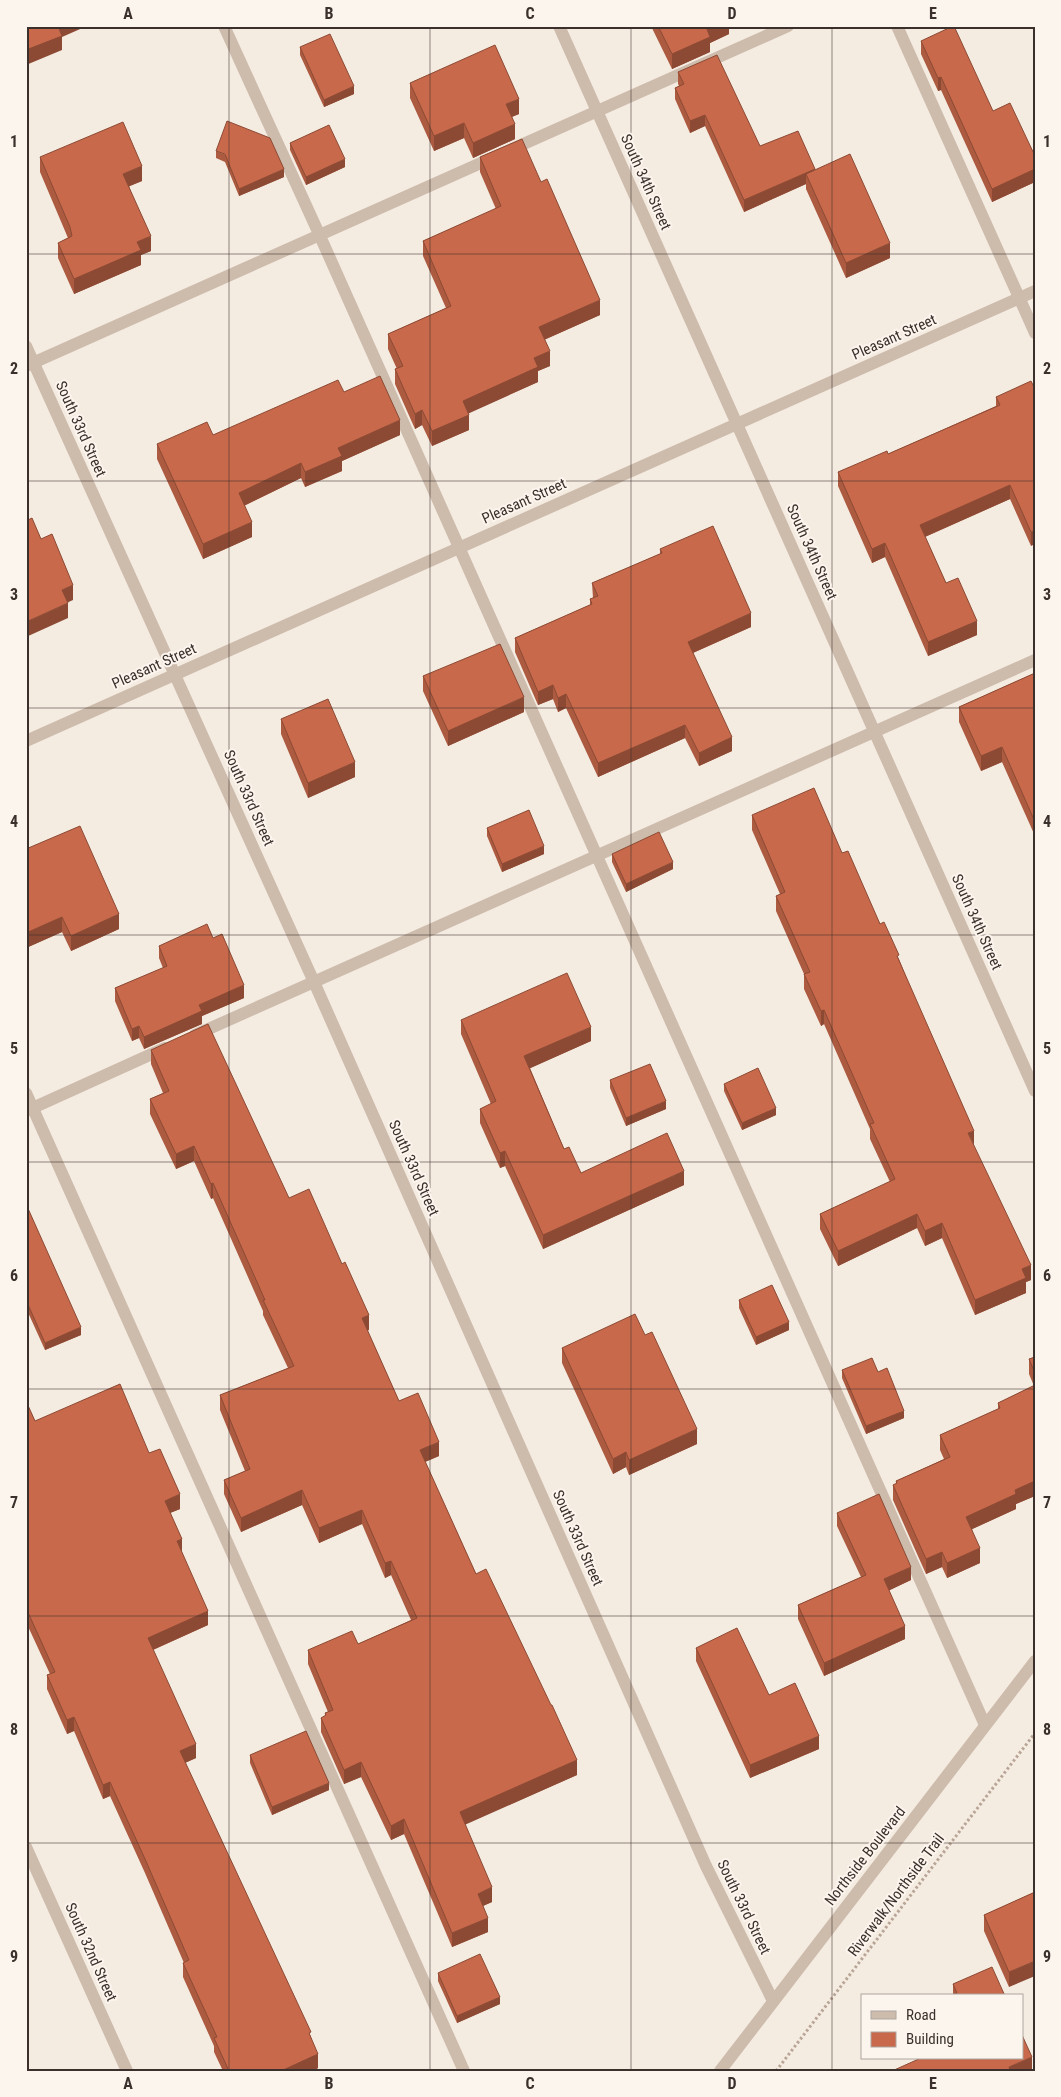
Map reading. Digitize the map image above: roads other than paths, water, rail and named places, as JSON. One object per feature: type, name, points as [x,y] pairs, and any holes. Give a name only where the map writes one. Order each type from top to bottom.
[{"type":"street","points":[[224,26],[320,236],[985,1725]]},
{"type":"street","name":"South 34th Street","points":[[559,26],[1035,1091]]},
{"type":"street","points":[[30,365],[788,26]]},
{"type":"street","points":[[897,26],[1035,333]]},
{"type":"street","name":"Pleasant Street","points":[[26,741],[1035,291]]},
{"type":"street","name":"South 33rd Street","points":[[26,346],[30,365],[175,673],[706,1866],[773,2001]]},
{"type":"street","points":[[30,1109],[1035,660]]},
{"type":"street","points":[[26,1092],[30,1109],[464,2071]]},
{"type":"street","name":"Northside Boulevard","points":[[720,2071],[1035,1661]]},
{"type":"street","name":"South 32nd Street","points":[[26,1847],[126,2071]]}]
